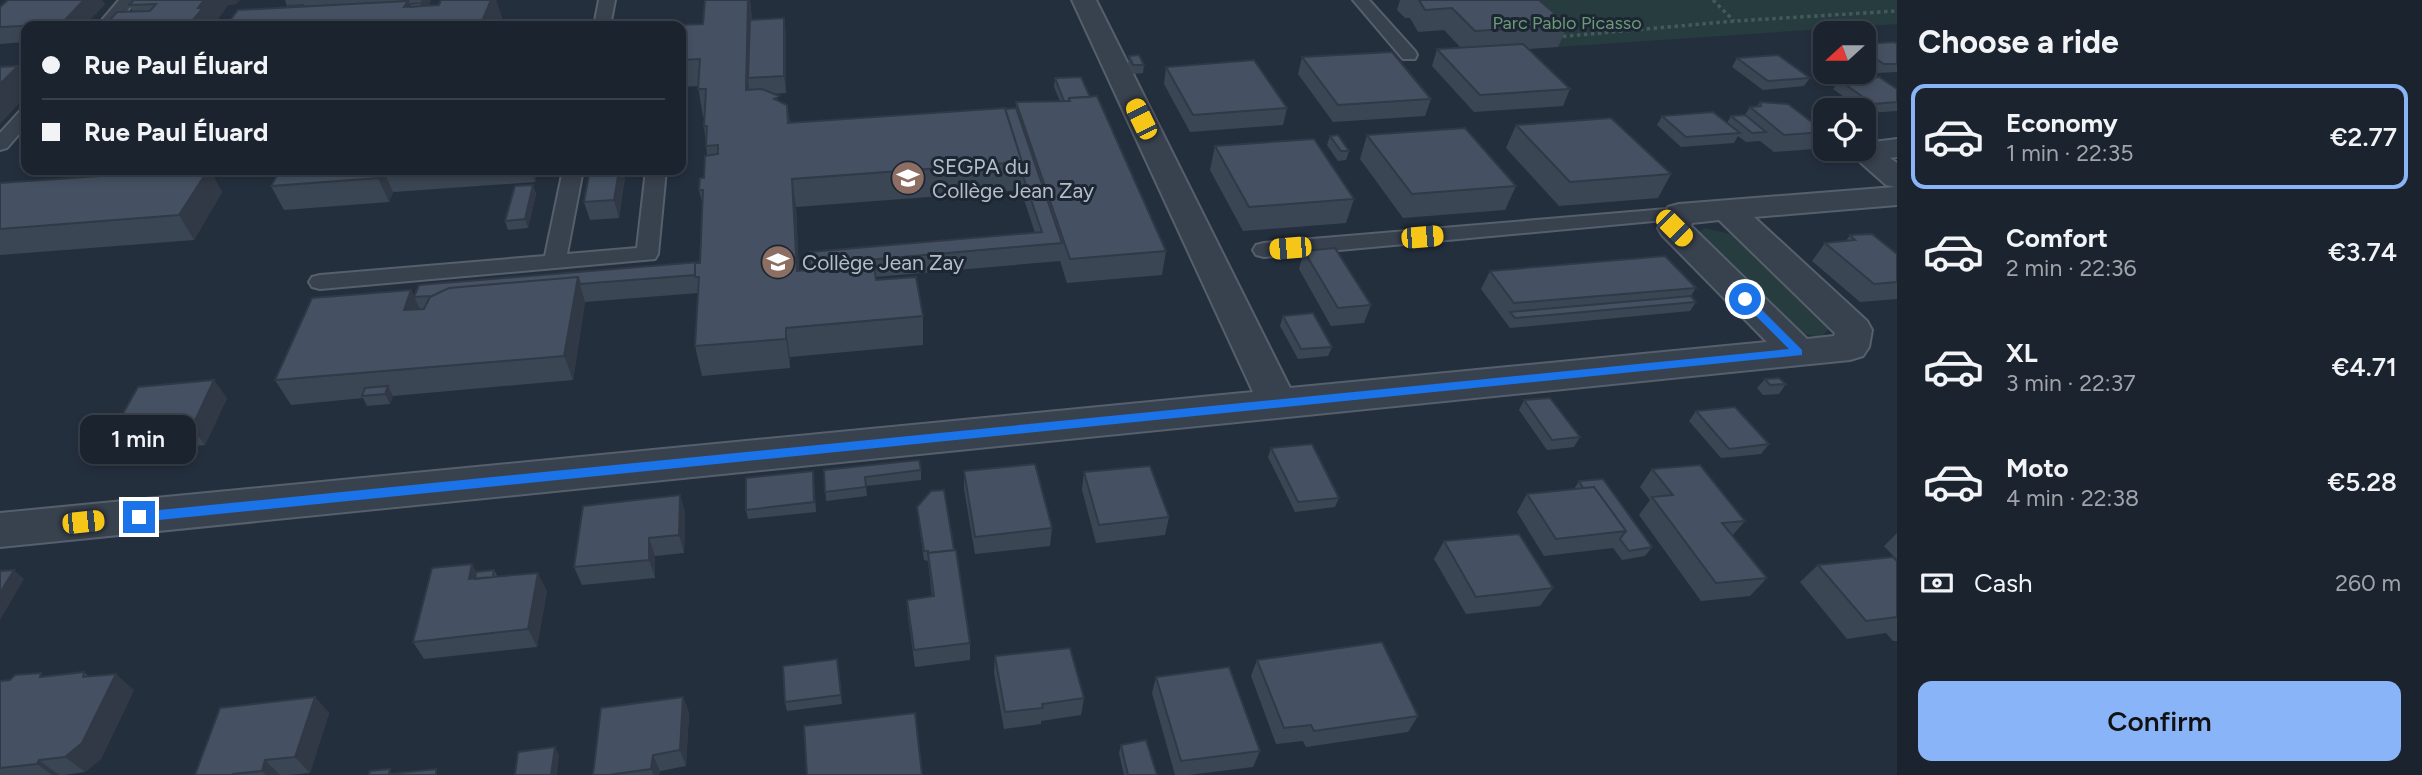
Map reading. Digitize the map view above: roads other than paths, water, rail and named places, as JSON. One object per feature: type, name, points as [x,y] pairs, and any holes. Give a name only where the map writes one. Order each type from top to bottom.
[{"type":"street","points":[[1084,0],[1278,404]]},
{"type":"street","points":[[1897,148],[1876,149],[1874,161],[1897,178]]},
{"type":"street","points":[[1798,352],[1674,228],[1679,214],[1897,196]]},
{"type":"street","points":[[0,530],[1850,347],[1854,330],[1727,209]]},
{"type":"lane","points":[[109,21],[128,0]]},
{"type":"lane","points":[[603,21],[607,0]]},
{"type":"lane","points":[[1361,0],[1409,55]]},
{"type":"lane","points":[[0,144],[21,120]]},
{"type":"lane","points":[[555,262],[572,175]]},
{"type":"lane","points":[[320,282],[647,254],[655,175]]},
{"type":"lane","points":[[1264,250],[1679,214]]},
{"type":"place","name":"SEGPA du Collège Jean Zay","points":[[908,178]]},
{"type":"place","name":"Collège Jean Zay","points":[[778,262]]},
{"type":"park label","name":"Parc Pablo Picasso","points":[[1567,23]]}]
